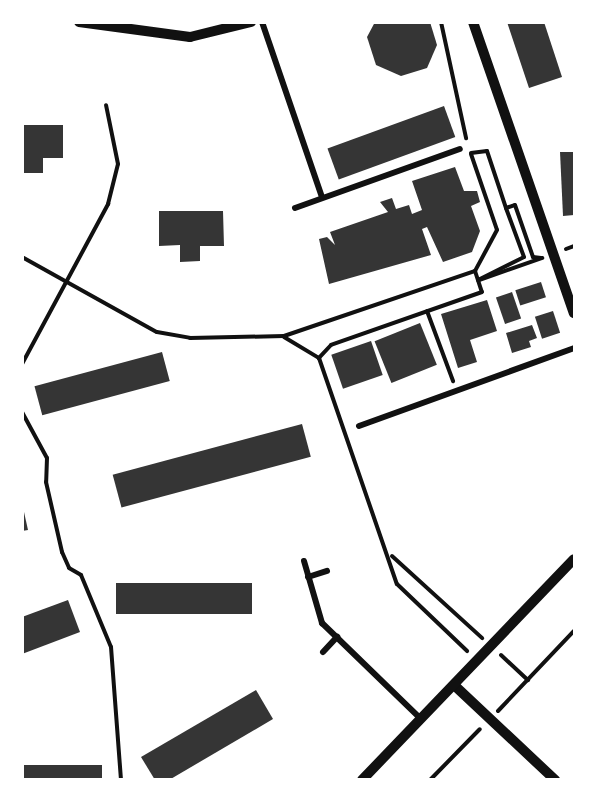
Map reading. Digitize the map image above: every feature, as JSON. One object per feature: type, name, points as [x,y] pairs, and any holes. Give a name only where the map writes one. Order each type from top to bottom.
[{"type":"street","points":[[79,22],[190,37],[251,22]]},
{"type":"street","points":[[262,22],[322,197]]},
{"type":"street","points":[[473,22],[574,313]]},
{"type":"street","points":[[295,208],[460,149]]},
{"type":"street","points":[[359,426],[574,348]]},
{"type":"street","points":[[362,780],[574,559]]},
{"type":"street","points":[[304,561],[322,622],[421,719]]},
{"type":"street","points":[[308,577],[327,571]]},
{"type":"street","points":[[324,652],[337,637]]},
{"type":"street","points":[[454,685],[555,780]]},
{"type":"path","points":[[22,363],[67,284],[114,184],[116,138],[106,105]]},
{"type":"path","points":[[471,154],[487,151],[524,257],[489,270],[478,280]]},
{"type":"path","points":[[478,280],[491,278],[540,258],[533,257],[514,205],[506,208]]},
{"type":"path","points":[[22,257],[157,332],[190,338],[284,336],[475,271],[482,292],[331,345],[319,358]]},
{"type":"path","points":[[427,311],[457,392]]},
{"type":"path","points":[[284,336],[319,358],[391,556],[397,584],[468,653]]},
{"type":"path","points":[[22,412],[47,458],[46,482],[62,552],[69,568],[81,575],[111,647],[121,780]]},
{"type":"path","points":[[391,556],[457,615]]},
{"type":"path","points":[[504,706],[574,631]]},
{"type":"path","points":[[512,666],[528,680]]},
{"type":"path","points":[[430,780],[475,733]]},
{"type":"building","points":[[375,22],[430,22],[437,45],[427,68],[401,76],[376,65],[367,37]]},
{"type":"building","points":[[507,22],[544,22],[562,77],[529,88]]},
{"type":"building","points":[[444,106],[455,137],[339,179],[327,148]]},
{"type":"building","points":[[22,125],[63,125],[63,158],[43,158],[43,173],[22,173]]},
{"type":"building","points":[[560,152],[574,152],[574,215],[563,216]]},
{"type":"building","points":[[455,167],[464,191],[477,191],[480,202],[471,206],[480,231],[472,252],[443,262],[427,227],[422,229],[431,255],[329,284],[319,239],[327,237],[335,245],[330,232],[388,212],[380,202],[392,198],[396,209],[409,205],[412,214],[422,210],[412,181]]},
{"type":"building","points":[[159,211],[223,211],[224,246],[200,246],[200,261],[180,262],[180,245],[159,246]]},
{"type":"building","points":[[541,282],[546,297],[520,306],[515,290]]},
{"type":"building","points":[[512,292],[521,318],[505,324],[496,298]]},
{"type":"building","points":[[487,300],[497,331],[470,340],[477,362],[458,368],[441,314]]},
{"type":"building","points":[[553,311],[560,333],[542,339],[535,317]]},
{"type":"building","points":[[420,323],[437,365],[391,383],[375,341]]},
{"type":"building","points":[[532,325],[537,338],[529,341],[531,347],[512,353],[506,333]]},
{"type":"building","points":[[371,341],[383,375],[343,389],[331,355]]},
{"type":"building","points":[[162,352],[170,381],[42,415],[34,386]]},
{"type":"building","points":[[302,424],[311,457],[121,508],[113,475]]},
{"type":"building","points":[[22,503],[28,530],[22,531]]},
{"type":"building","points":[[116,583],[252,583],[252,614],[116,614]]},
{"type":"building","points":[[68,600],[80,632],[22,654],[22,617]]},
{"type":"building","points":[[256,690],[273,719],[169,780],[155,780],[141,757]]},
{"type":"building","points":[[22,765],[102,765],[102,780],[22,780]]}]
